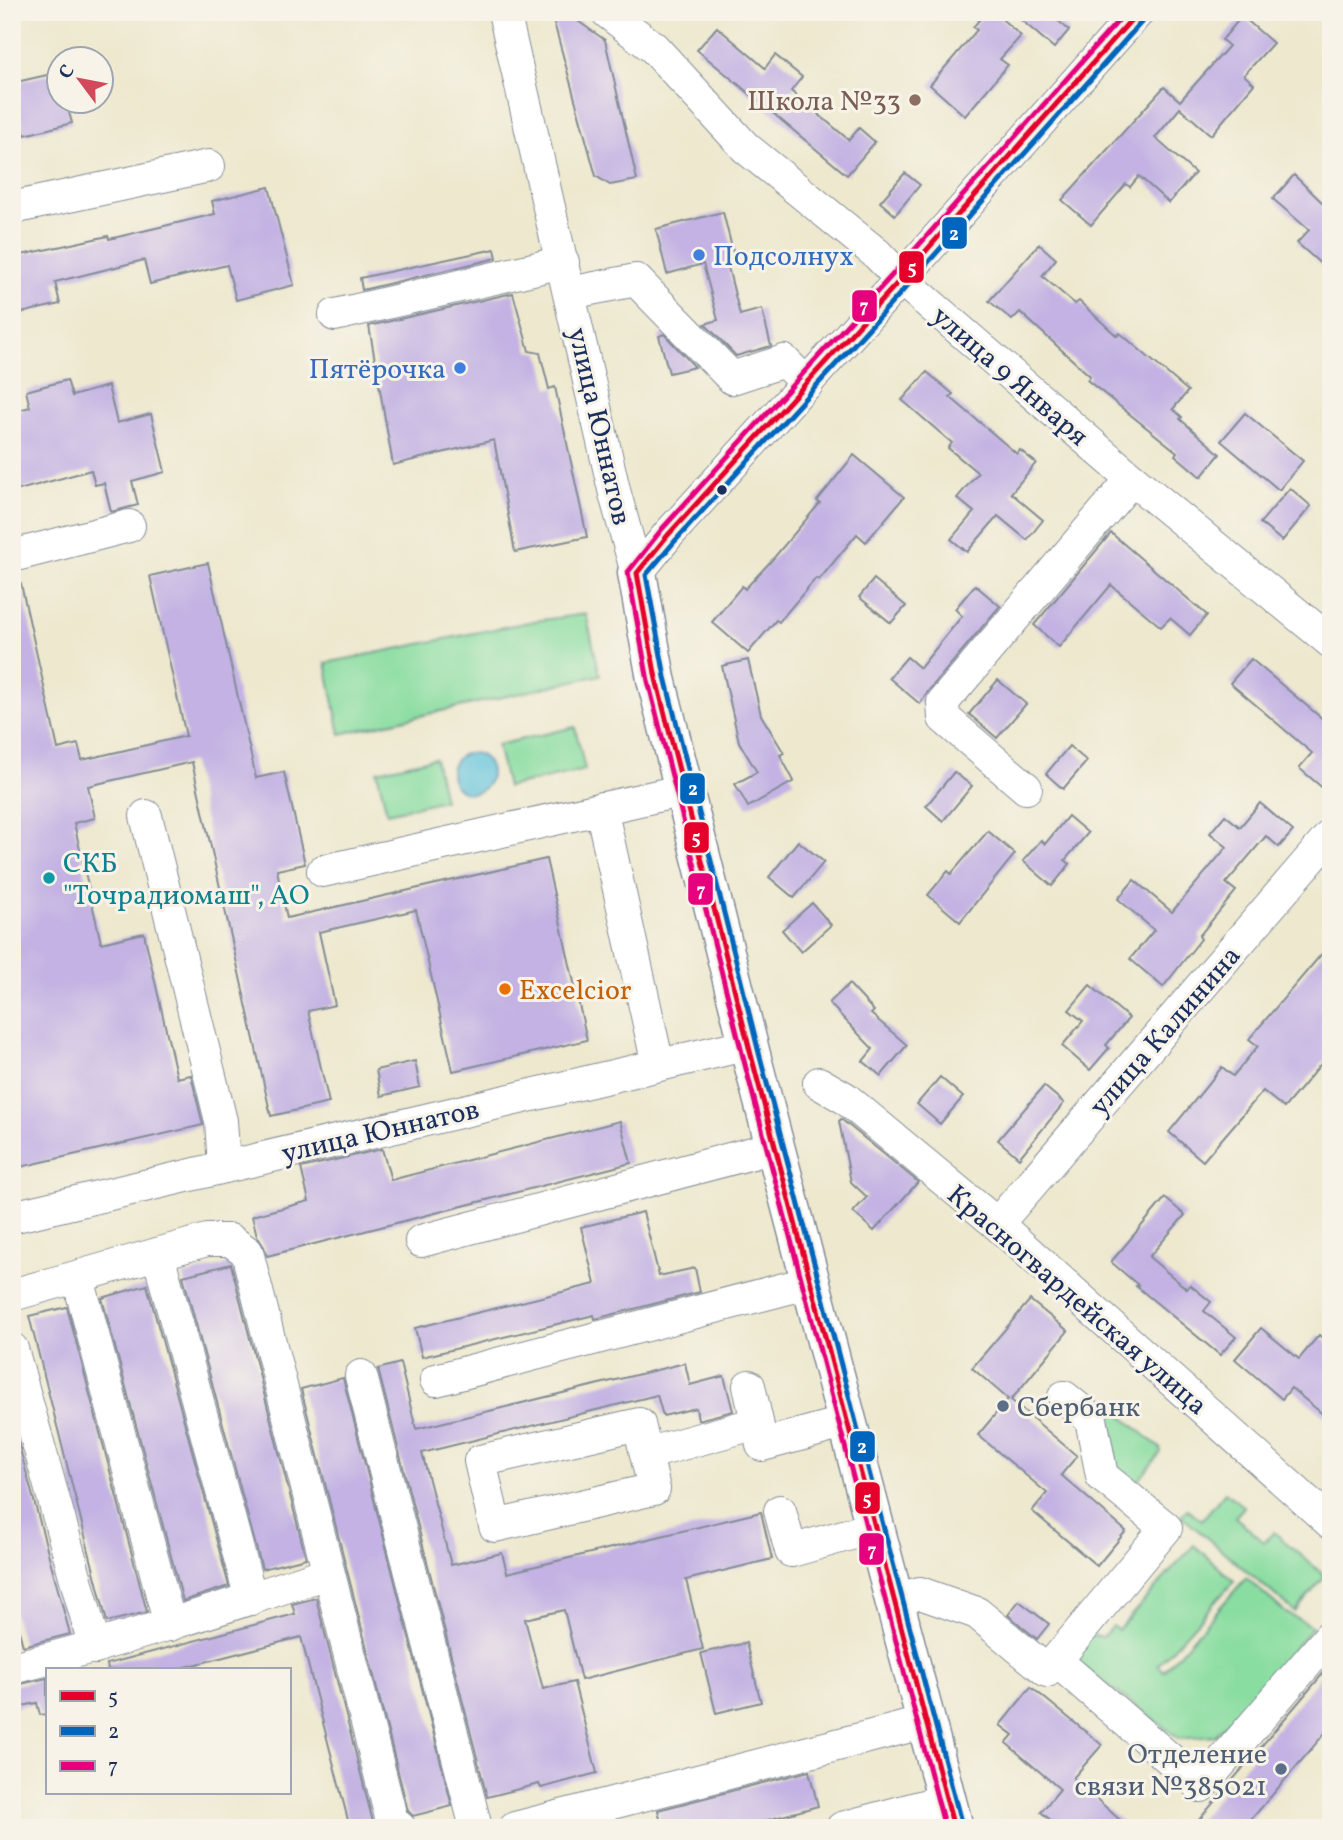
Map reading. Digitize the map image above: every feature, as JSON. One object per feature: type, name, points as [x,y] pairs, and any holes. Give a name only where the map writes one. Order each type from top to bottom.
[{"type":"main road","name":"улица Юннатов","points":[[637,573],[656,679],[775,1147],[950,1814]]},
{"type":"street","name":"улица Юннатов","points":[[504,12],[615,494],[637,573]]},
{"type":"street","name":"улица 9 Января","points":[[607,12],[653,48],[746,148],[877,254],[901,279],[1132,480],[1331,642]]},
{"type":"street","points":[[637,573],[668,535],[807,384],[1138,12]]},
{"type":"street","points":[[12,208],[209,166]]},
{"type":"street","points":[[335,315],[562,262]]},
{"type":"street","points":[[570,293],[636,281],[732,378],[784,361],[807,384]]},
{"type":"street","points":[[1026,788],[944,718],[943,702],[1132,480]]},
{"type":"street","points":[[12,556],[129,526]]},
{"type":"street","points":[[323,871],[684,790]]},
{"type":"street","points":[[601,808],[659,1065]]},
{"type":"street","points":[[146,817],[221,1121],[225,1167]]},
{"type":"street","name":"улица Калинина","points":[[997,1224],[1331,835]]},
{"type":"street","name":"улица Юннатов","points":[[12,1217],[749,1044]]},
{"type":"street","name":"Красногвардейская улица","points":[[819,1083],[845,1098],[997,1224],[1331,1523]]},
{"type":"street","points":[[421,1241],[775,1147]]},
{"type":"street","points":[[12,1295],[207,1240],[230,1240],[247,1252],[392,1821],[400,1828]]},
{"type":"street","points":[[158,1254],[251,1599]]},
{"type":"street","points":[[78,1278],[170,1625]]},
{"type":"street","points":[[436,1380],[811,1282]]},
{"type":"street","points":[[12,1349],[95,1648]]},
{"type":"street","points":[[361,1376],[476,1828]]},
{"type":"street","points":[[749,1386],[762,1445],[847,1422]]},
{"type":"street","points":[[894,1600],[920,1593],[977,1613],[1047,1671],[1166,1528],[1102,1476],[1091,1419],[1065,1397]]},
{"type":"street","points":[[646,1454],[757,1423]]},
{"type":"street","points":[[639,1424],[646,1454],[654,1489],[495,1526],[480,1461],[639,1424]]},
{"type":"street","points":[[780,1511],[791,1551],[875,1527]]},
{"type":"street","points":[[12,1668],[95,1648],[327,1573]]},
{"type":"street","points":[[1067,1671],[1201,1786],[1331,1635]]},
{"type":"street","points":[[515,1828],[926,1722]]},
{"type":"street","points":[[842,1828],[950,1814]]},
{"type":"green space","points":[[586,614],[600,675],[340,734],[326,663],[534,621]]},
{"type":"green space","points":[[575,727],[585,770],[507,787],[497,745]]},
{"type":"green space","points":[[435,758],[444,800],[387,813],[377,771]]},
{"type":"green space","points":[[1113,1408],[1160,1448],[1161,1452],[1139,1480],[1132,1484],[1117,1471],[1109,1409]]},
{"type":"green space","points":[[1225,1492],[1244,1507],[1235,1517],[1264,1542],[1274,1532],[1325,1576],[1295,1612],[1181,1516],[1187,1509],[1202,1520]]},
{"type":"green space","points":[[1194,1545],[1234,1581],[1158,1665],[1164,1671],[1246,1578],[1286,1613],[1313,1627],[1215,1736],[1180,1739],[1078,1663],[1081,1634],[1103,1637],[1112,1626],[1118,1630]]},
{"type":"water","points":[[471,753],[485,759],[491,773],[485,787],[471,793],[457,787],[451,773],[457,759]]},
{"type":"building","points":[[565,12],[605,40],[637,180],[610,185],[596,176],[553,19]]},
{"type":"building","points":[[986,12],[994,12],[1021,36],[1000,59],[1008,65],[965,116],[930,85],[977,30],[973,27]]},
{"type":"building","points":[[1012,12],[1048,12],[1069,30],[1054,48]]},
{"type":"building","points":[[1242,16],[1273,43],[1244,75],[1254,84],[1211,135],[1180,108],[1155,138],[1195,173],[1169,203],[1139,176],[1130,187],[1126,184],[1091,225],[1062,200],[1164,87],[1180,101],[1229,46],[1222,40]]},
{"type":"building","points":[[717,27],[765,68],[775,55],[802,77],[791,91],[849,140],[859,128],[875,142],[847,175],[697,50]]},
{"type":"building","points":[[46,75],[46,116],[70,116],[72,123],[25,135],[12,83]]},
{"type":"building","points":[[905,173],[920,185],[895,215],[880,202]]},
{"type":"building","points":[[1294,175],[1328,208],[1331,205],[1331,273],[1297,243],[1309,230],[1273,199]]},
{"type":"building","points":[[269,187],[294,285],[236,300],[227,265],[150,284],[144,260],[55,282],[60,304],[12,315],[12,257],[108,236],[109,239],[215,214],[212,201]]},
{"type":"building","points":[[723,212],[734,256],[726,259],[740,315],[762,309],[771,346],[736,356],[705,324],[718,320],[703,264],[667,274],[656,229]]},
{"type":"building","points":[[1039,244],[1056,259],[1042,276],[1075,304],[1079,301],[1117,336],[1120,333],[1188,391],[1173,409],[1182,417],[1180,419],[1220,454],[1201,477],[1175,455],[1177,452],[1087,380],[1090,376],[1020,312],[1012,320],[989,301]]},
{"type":"building","points":[[495,249],[497,258],[362,290],[360,278]]},
{"type":"building","name":"Пятёрочка","points":[[513,293],[529,351],[540,353],[549,389],[555,387],[587,537],[515,552],[494,440],[393,465],[369,326]]},
{"type":"building","points":[[664,334],[695,367],[669,373],[659,336]]},
{"type":"building","points":[[927,372],[953,394],[950,397],[1017,454],[1020,450],[1036,463],[1011,493],[1043,520],[1027,540],[998,516],[967,552],[951,539],[974,512],[957,498],[978,473],[948,448],[952,443],[902,400]]},
{"type":"building","points":[[67,380],[72,396],[108,386],[117,423],[151,414],[165,472],[132,481],[138,505],[111,512],[104,483],[95,485],[91,470],[12,492],[12,412],[30,407],[26,391]]},
{"type":"building","points":[[1245,413],[1303,461],[1279,490],[1221,441]]},
{"type":"building","points":[[854,455],[904,497],[866,542],[857,534],[819,580],[816,578],[779,622],[776,620],[748,653],[712,622],[742,586],[745,589],[772,560],[820,503],[817,501]]},
{"type":"building","points":[[1290,488],[1311,506],[1282,541],[1260,523]]},
{"type":"building","points":[[1111,533],[1207,615],[1190,635],[1170,618],[1161,627],[1111,585],[1059,647],[1034,625]]},
{"type":"building","points":[[208,563],[256,778],[284,772],[305,864],[277,870],[287,918],[546,859],[587,1040],[453,1071],[416,910],[319,932],[335,1005],[308,1011],[329,1103],[271,1116],[192,762],[88,786],[95,818],[74,823],[101,943],[144,933],[177,1078],[191,1075],[203,1125],[12,1169],[12,585],[21,584],[58,749],[78,744],[82,760],[186,736],[150,576]]},
{"type":"building","points":[[874,579],[906,606],[891,623],[859,597]]},
{"type":"building","points":[[975,585],[1000,606],[920,704],[889,678],[907,657],[920,668],[962,616],[955,609]]},
{"type":"building","points":[[1251,659],[1331,726],[1331,795],[1299,768],[1312,753],[1230,683]]},
{"type":"building","points":[[748,660],[761,715],[784,753],[780,755],[794,781],[748,807],[735,784],[757,772],[739,742],[722,666]]},
{"type":"building","points":[[998,680],[1026,704],[997,738],[969,714]]},
{"type":"building","points":[[1069,746],[1087,761],[1063,789],[1046,774]]},
{"type":"building","points":[[954,772],[972,786],[943,821],[926,806]]},
{"type":"building","points":[[1260,803],[1293,831],[1279,847],[1266,836],[1226,883],[1236,891],[1199,936],[1201,939],[1163,987],[1130,959],[1154,930],[1118,899],[1134,880],[1172,912],[1227,847],[1210,833],[1225,815],[1240,827]]},
{"type":"building","points":[[1068,816],[1088,833],[1065,860],[1070,864],[1052,886],[1023,861],[1041,840],[1045,844]]},
{"type":"building","points":[[988,831],[1015,854],[960,922],[928,895],[948,871],[951,874]]},
{"type":"building","points":[[798,841],[824,862],[794,898],[769,877]]},
{"type":"building","points":[[812,903],[831,925],[801,952],[782,930]]},
{"type":"building","points":[[1331,943],[1331,1052],[1284,1108],[1263,1091],[1203,1161],[1169,1132],[1222,1067],[1233,1076],[1258,1046],[1249,1039]]},
{"type":"building","points":[[849,984],[874,1011],[871,1014],[907,1045],[881,1076],[863,1061],[873,1049],[829,1003]]},
{"type":"building","points":[[1090,985],[1129,1018],[1106,1045],[1109,1048],[1090,1070],[1062,1046],[1083,1021],[1069,1010]]},
{"type":"building","points":[[415,1061],[420,1087],[381,1096],[376,1070]]},
{"type":"building","points":[[940,1077],[963,1097],[940,1124],[917,1104]]},
{"type":"building","points":[[1044,1086],[1064,1103],[1019,1158],[998,1140]]},
{"type":"building","points":[[841,1119],[918,1182],[874,1231],[853,1212],[867,1197],[851,1182],[839,1121]]},
{"type":"building","points":[[620,1121],[631,1163],[267,1256],[257,1236],[252,1216],[309,1201],[301,1168],[382,1149],[391,1180]]},
{"type":"building","points":[[1165,1198],[1185,1215],[1149,1257],[1187,1289],[1190,1285],[1211,1302],[1204,1311],[1236,1337],[1220,1355],[1111,1262]]},
{"type":"building","points":[[643,1212],[659,1276],[695,1268],[700,1292],[595,1319],[594,1315],[422,1357],[415,1328],[595,1284],[581,1227]]},
{"type":"building","points":[[231,1264],[306,1558],[262,1569],[183,1276]]},
{"type":"building","points":[[147,1285],[229,1586],[183,1601],[102,1298]]},
{"type":"building","points":[[1030,1300],[1068,1331],[1011,1400],[1077,1456],[1061,1475],[1126,1531],[1097,1566],[1032,1511],[1047,1493],[978,1435],[1008,1399],[972,1368]]},
{"type":"building","points":[[67,1307],[147,1612],[107,1622],[29,1316]]},
{"type":"building","points":[[1261,1328],[1299,1359],[1319,1335],[1331,1346],[1331,1421],[1291,1388],[1282,1399],[1235,1359]]},
{"type":"building","points":[[400,1363],[416,1429],[685,1363],[690,1385],[724,1376],[733,1411],[698,1420],[696,1408],[663,1416],[657,1395],[422,1453],[451,1565],[502,1553],[507,1573],[761,1512],[772,1559],[686,1580],[703,1649],[581,1680],[564,1610],[525,1619],[543,1689],[574,1682],[597,1773],[541,1788],[539,1784],[487,1797],[378,1369]]},
{"type":"building","points":[[343,1378],[452,1806],[413,1816],[408,1811],[301,1389]]},
{"type":"building","points":[[12,1434],[16,1434],[70,1634],[23,1646],[12,1605]]},
{"type":"building","points":[[316,1598],[374,1826],[350,1828],[301,1637],[182,1668],[108,1668],[107,1664],[295,1614],[292,1604]]},
{"type":"building","points":[[1019,1601],[1049,1624],[1037,1639],[1008,1615]]},
{"type":"building","points":[[746,1643],[761,1702],[716,1713],[701,1653]]},
{"type":"building","points":[[1331,1664],[1331,1726],[1244,1828],[1192,1828]]},
{"type":"building","points":[[46,1678],[46,1714],[40,1715],[37,1703],[12,1708],[12,1686]]},
{"type":"building","points":[[1031,1687],[1102,1745],[1073,1778],[1129,1828],[1060,1828],[1041,1812],[1060,1789],[1006,1743],[1013,1735],[1000,1725]]},
{"type":"building","points":[[809,1771],[818,1806],[739,1828],[662,1828],[658,1810]]},
{"type":"transit line","name":"7","points":[[945,1828],[743,1057],[648,681],[628,572],[662,529],[1126,12]]},
{"type":"transit line","name":"5","points":[[954,1828],[751,1055],[656,679],[637,573],[668,535],[901,279],[1138,12]]},
{"type":"transit line","name":"2","points":[[962,1826],[759,1053],[665,677],[646,575],[1145,18]]},
{"type":"place","name":"Школа №33","points":[[915,100]]},
{"type":"place","name":"Подсолнух","points":[[699,255]]},
{"type":"place","name":"Пятёрочка","points":[[460,368]]},
{"type":"place","name":"СКБ \"Точрадиомаш\", АО","points":[[49,878]]},
{"type":"place","name":"Excelcior","points":[[505,989]]},
{"type":"place","name":"Сбербанк","points":[[1003,1406]]},
{"type":"place","name":"Отделение связи №385021","points":[[1281,1769]]}]
